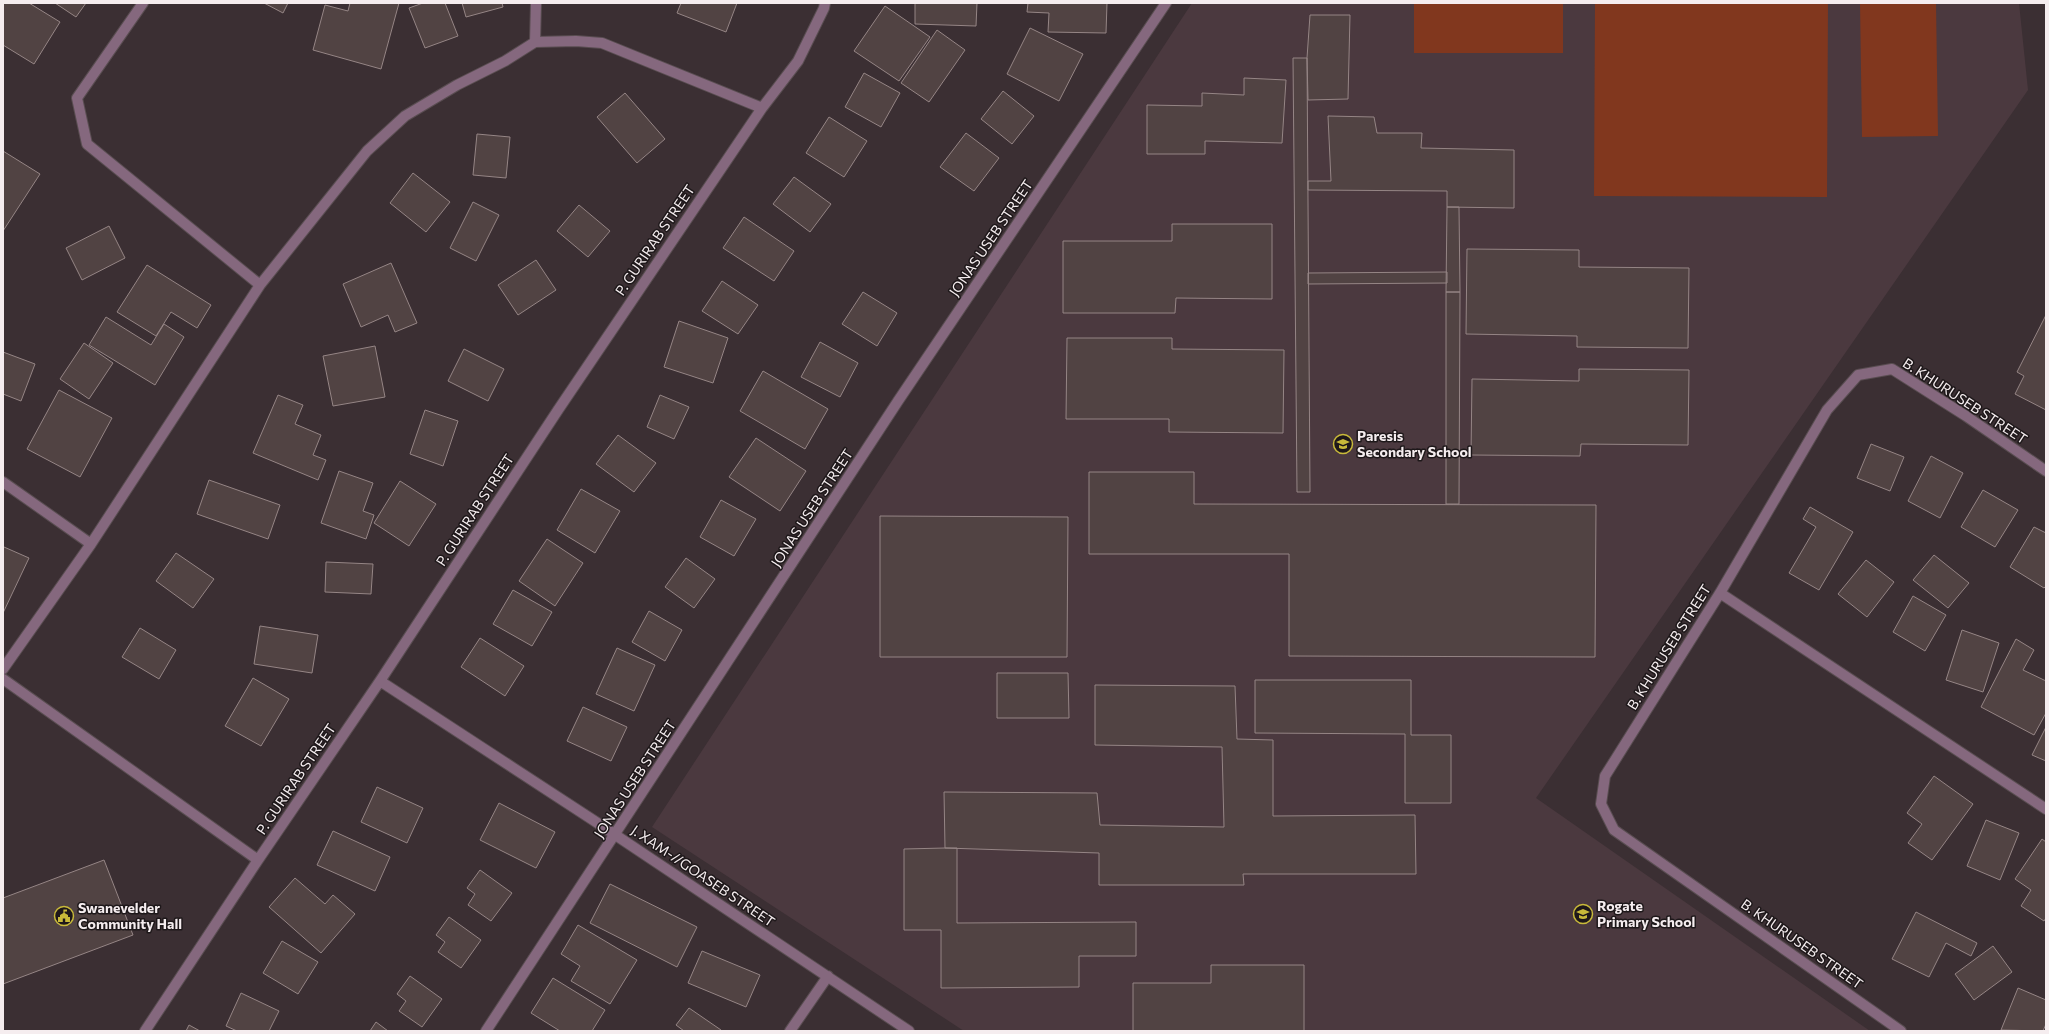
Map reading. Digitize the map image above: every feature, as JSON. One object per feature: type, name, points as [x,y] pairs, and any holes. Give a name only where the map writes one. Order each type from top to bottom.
[{"type":"street","points":[[143,3],[77,98],[87,144],[260,285]]},
{"type":"street","points":[[535,42],[536,3]]},
{"type":"street","name":"P. GURIRAB STREET","points":[[145,1031],[258,860],[380,681],[553,417],[762,108],[798,61],[824,8],[824,3]]},
{"type":"street","name":"JONAS USEB STREET","points":[[486,1031],[893,408],[1166,3]]},
{"type":"street","points":[[3,669],[91,544],[260,285],[366,151],[405,116],[457,85],[505,61],[535,42],[576,41],[602,43],[762,108]]},
{"type":"street","name":"B. KHURUSEB STREET","points":[[1901,1031],[1614,830],[1601,804],[1605,776],[1720,593],[1827,410],[1858,375],[1892,369],[1966,416],[2046,471]]},
{"type":"street","points":[[3,482],[91,544]]},
{"type":"street","points":[[1720,593],[2046,809]]},
{"type":"street","points":[[3,679],[258,860]]},
{"type":"street","name":"J. XAM-//GOASEB STREET","points":[[380,681],[615,835],[909,1031]]},
{"type":"street","points":[[790,1031],[828,976]]},
{"type":"shaded area","name":"Paresis Secondary School","points":[[1192,3],[2019,3],[2028,90],[1536,798],[1870,1031],[964,1031],[652,827]]},
{"type":"shaded area","points":[[1414,3],[1563,3],[1563,53],[1414,53]]},
{"type":"shaded area","points":[[1595,3],[1828,3],[1827,197],[1594,196]]},
{"type":"shaded area","points":[[1860,3],[1936,3],[1938,136],[1862,137]]},
{"type":"building","points":[[3,3],[29,3],[60,22],[34,64],[3,45]]},
{"type":"building","points":[[55,3],[86,3],[76,17]]},
{"type":"building","points":[[264,3],[288,3],[283,13]]},
{"type":"building","points":[[350,3],[399,3],[381,69],[313,50],[325,5],[348,11]]},
{"type":"building","points":[[423,3],[445,3],[458,36],[425,48],[409,8]]},
{"type":"building","points":[[462,3],[502,3],[503,7],[466,17]]},
{"type":"building","points":[[681,3],[737,3],[726,32],[677,13]]},
{"type":"building","points":[[915,3],[977,3],[976,26],[915,24]]},
{"type":"building","points":[[1028,3],[1107,3],[1106,33],[1048,32],[1049,13],[1027,12]]},
{"type":"building","points":[[885,6],[930,37],[899,81],[854,51]]},
{"type":"building","points":[[1310,15],[1350,15],[1348,99],[1308,100],[1307,58]]},
{"type":"building","points":[[1030,28],[1083,54],[1059,101],[1007,74]]},
{"type":"building","points":[[937,30],[965,50],[929,102],[901,83]]},
{"type":"building","points":[[1293,58],[1307,58],[1310,492],[1297,492]]},
{"type":"building","points":[[864,73],[900,93],[881,127],[845,107]]},
{"type":"building","points":[[1244,78],[1286,80],[1282,143],[1205,141],[1205,154],[1147,154],[1147,105],[1202,106],[1202,93],[1244,95]]},
{"type":"building","points":[[1003,91],[1034,116],[1012,144],[981,119]]},
{"type":"building","points":[[625,93],[665,139],[637,163],[597,117]]},
{"type":"building","points":[[1328,116],[1374,117],[1377,133],[1422,133],[1421,148],[1514,150],[1514,208],[1447,207],[1447,191],[1308,190],[1308,181],[1331,181]]},
{"type":"building","points":[[829,117],[867,141],[844,177],[806,153]]},
{"type":"building","points":[[966,133],[999,158],[974,191],[940,167]]},
{"type":"building","points":[[477,134],[510,137],[506,178],[473,175]]},
{"type":"building","points":[[3,151],[40,174],[3,231]]},
{"type":"building","points":[[413,173],[450,202],[426,232],[390,203]]},
{"type":"building","points":[[794,177],[831,204],[810,232],[773,204]]},
{"type":"building","points":[[473,202],[499,215],[476,261],[450,248]]},
{"type":"building","points":[[579,205],[610,231],[588,257],[557,231]]},
{"type":"building","points":[[1447,207],[1459,207],[1460,292],[1446,292]]},
{"type":"building","points":[[744,217],[794,251],[774,281],[723,248]]},
{"type":"building","points":[[1172,224],[1272,224],[1272,299],[1176,298],[1175,313],[1063,313],[1063,241],[1172,241]]},
{"type":"building","points":[[109,226],[125,258],[82,280],[66,248]]},
{"type":"building","points":[[1467,249],[1579,250],[1579,267],[1689,268],[1688,348],[1577,347],[1577,336],[1466,334]]},
{"type":"building","points":[[536,260],[556,290],[518,315],[498,285]]},
{"type":"building","points":[[391,263],[417,323],[395,332],[388,315],[361,327],[343,284]]},
{"type":"building","points":[[147,265],[211,305],[197,328],[171,312],[156,336],[117,312]]},
{"type":"building","points":[[1447,272],[1447,283],[1308,284],[1308,273]]},
{"type":"building","points":[[722,281],[758,305],[738,334],[702,311]]},
{"type":"building","points":[[863,292],[897,313],[877,346],[842,324]]},
{"type":"building","points":[[1446,292],[1460,292],[1459,504],[1446,504]]},
{"type":"building","points":[[2046,315],[2046,410],[2015,394],[2024,376],[2017,372]]},
{"type":"building","points":[[106,317],[151,345],[164,324],[184,337],[155,385],[89,345]]},
{"type":"building","points":[[679,321],[728,338],[713,383],[664,367]]},
{"type":"building","points":[[1067,338],[1172,338],[1172,349],[1284,350],[1283,433],[1169,432],[1169,419],[1066,419]]},
{"type":"building","points":[[820,342],[858,363],[840,397],[801,377]]},
{"type":"building","points":[[84,343],[113,363],[89,399],[60,379]]},
{"type":"building","points":[[375,346],[385,397],[333,406],[323,356]]},
{"type":"building","points":[[464,349],[504,369],[488,401],[448,381]]},
{"type":"building","points":[[3,352],[35,364],[21,401],[3,394]]},
{"type":"building","points":[[1579,369],[1689,370],[1688,445],[1581,444],[1580,456],[1471,455],[1472,379],[1579,381]]},
{"type":"building","points":[[763,371],[828,409],[805,449],[740,411]]},
{"type":"building","points":[[59,390],[112,418],[80,477],[27,449]]},
{"type":"building","points":[[278,395],[303,405],[295,424],[321,435],[313,455],[326,460],[318,480],[253,453]]},
{"type":"building","points":[[660,395],[689,407],[674,439],[647,427]]},
{"type":"building","points":[[425,410],[458,421],[443,466],[410,454]]},
{"type":"building","points":[[618,435],[656,463],[634,492],[596,464]]},
{"type":"building","points":[[756,438],[806,471],[780,511],[729,477]]},
{"type":"building","points":[[1871,444],[1904,457],[1890,491],[1857,478]]},
{"type":"building","points":[[1931,456],[1963,473],[1940,518],[1908,501]]},
{"type":"building","points":[[339,471],[373,483],[363,511],[374,515],[366,539],[321,523]]},
{"type":"building","points":[[1089,472],[1194,472],[1194,504],[1596,505],[1595,657],[1289,656],[1289,554],[1089,554]]},
{"type":"building","points":[[209,480],[280,505],[268,539],[197,514]]},
{"type":"building","points":[[400,481],[436,504],[409,546],[374,523]]},
{"type":"building","points":[[581,489],[620,511],[595,553],[557,530]]},
{"type":"building","points":[[1983,490],[2018,510],[1995,547],[1961,527]]},
{"type":"building","points":[[721,500],[756,519],[734,556],[700,537]]},
{"type":"building","points":[[1810,507],[1853,532],[1819,590],[1789,573],[1816,527],[1803,519]]},
{"type":"building","points":[[880,516],[1068,517],[1067,657],[880,657]]},
{"type":"building","points":[[2034,527],[2046,533],[2046,586],[2044,588],[2010,567]]},
{"type":"building","points":[[547,539],[583,563],[555,606],[519,581]]},
{"type":"building","points":[[4,547],[29,558],[3,613],[3,548]]},
{"type":"building","points":[[176,553],[214,579],[193,608],[156,581]]},
{"type":"building","points":[[1934,555],[1969,583],[1948,608],[1913,580]]},
{"type":"building","points":[[686,558],[715,579],[694,608],[665,587]]},
{"type":"building","points":[[1866,560],[1894,582],[1867,617],[1838,594]]},
{"type":"building","points":[[326,562],[373,564],[371,594],[325,592]]},
{"type":"building","points":[[513,590],[552,612],[532,646],[493,624]]},
{"type":"building","points":[[1913,596],[1946,615],[1925,651],[1893,632]]},
{"type":"building","points":[[649,611],[682,630],[665,661],[632,642]]},
{"type":"building","points":[[260,626],[318,635],[312,673],[254,664]]},
{"type":"building","points":[[140,628],[176,650],[159,679],[122,657]]},
{"type":"building","points":[[1962,630],[1999,643],[1983,692],[1946,680]]},
{"type":"building","points":[[480,638],[524,666],[505,696],[461,667]]},
{"type":"building","points":[[2016,639],[2034,650],[2023,670],[2046,681],[2046,713],[2034,735],[1981,707]]},
{"type":"building","points":[[617,648],[655,665],[634,711],[596,694]]},
{"type":"building","points":[[997,673],[1068,673],[1069,718],[997,718]]},
{"type":"building","points":[[253,678],[289,699],[261,746],[225,726]]},
{"type":"building","points":[[1255,680],[1411,680],[1411,735],[1451,735],[1451,803],[1405,803],[1405,734],[1255,733]]},
{"type":"building","points":[[1095,685],[1235,686],[1237,739],[1273,740],[1273,816],[1415,815],[1416,874],[1243,874],[1244,885],[1099,885],[1099,853],[945,848],[944,792],[1097,793],[1100,825],[1224,827],[1222,747],[1095,745]]},
{"type":"building","points":[[583,707],[627,727],[611,761],[567,741]]},
{"type":"building","points":[[2046,727],[2046,761],[2032,755]]},
{"type":"building","points":[[1934,776],[1973,804],[1932,860],[1908,843],[1922,824],[1907,813]]},
{"type":"building","points":[[377,787],[423,808],[407,843],[361,822]]},
{"type":"building","points":[[499,803],[555,832],[536,868],[480,840]]},
{"type":"building","points":[[1986,820],[2019,833],[2000,880],[1967,866]]},
{"type":"building","points":[[333,831],[390,857],[375,891],[317,865]]},
{"type":"building","points":[[2042,839],[2046,842],[2046,918],[2044,921],[2021,906],[2031,890],[2015,879]]},
{"type":"building","points":[[957,848],[957,923],[1136,922],[1136,956],[1079,956],[1079,987],[941,988],[941,930],[904,930],[904,849]]},
{"type":"building","name":"Swanevelder Community Hall","points":[[104,860],[133,935],[3,984],[3,898]]},
{"type":"building","points":[[480,870],[512,893],[491,921],[468,905],[475,894],[467,888]]},
{"type":"building","points":[[295,878],[325,904],[333,895],[355,914],[321,953],[269,907]]},
{"type":"building","points":[[610,884],[697,927],[677,967],[590,923]]},
{"type":"building","points":[[1916,912],[1977,943],[1971,956],[1946,943],[1929,977],[1892,959]]},
{"type":"building","points":[[449,917],[481,940],[461,968],[438,952],[445,942],[436,935]]},
{"type":"building","points":[[578,925],[637,960],[610,1004],[571,981],[580,966],[561,954]]},
{"type":"building","points":[[282,941],[318,962],[298,994],[263,973]]},
{"type":"building","points":[[1993,946],[2012,972],[1974,1000],[1955,974]]},
{"type":"building","points":[[702,951],[760,975],[746,1007],[688,983]]},
{"type":"building","points":[[1211,965],[1304,965],[1304,1031],[1133,1031],[1133,983],[1211,983]]},
{"type":"building","points":[[410,976],[442,999],[422,1027],[399,1011],[406,1001],[397,994]]},
{"type":"building","points":[[553,978],[605,1010],[592,1031],[560,1031],[531,1013]]},
{"type":"building","points":[[2018,988],[2046,1000],[2046,1024],[2043,1031],[2001,1030]]},
{"type":"building","points":[[241,993],[279,1011],[269,1031],[237,1031],[226,1026]]},
{"type":"building","points":[[689,1008],[721,1030],[684,1031],[676,1025]]},
{"type":"building","points":[[376,1022],[388,1031],[370,1031]]},
{"type":"building","points":[[189,1025],[200,1031],[186,1031]]},
{"type":"place","name":"Paresis Secondary School","points":[[1343,444]]},
{"type":"place","name":"Rogate Primary School","points":[[1583,914]]},
{"type":"place","name":"Swanevelder Community Hall","points":[[64,916]]}]
